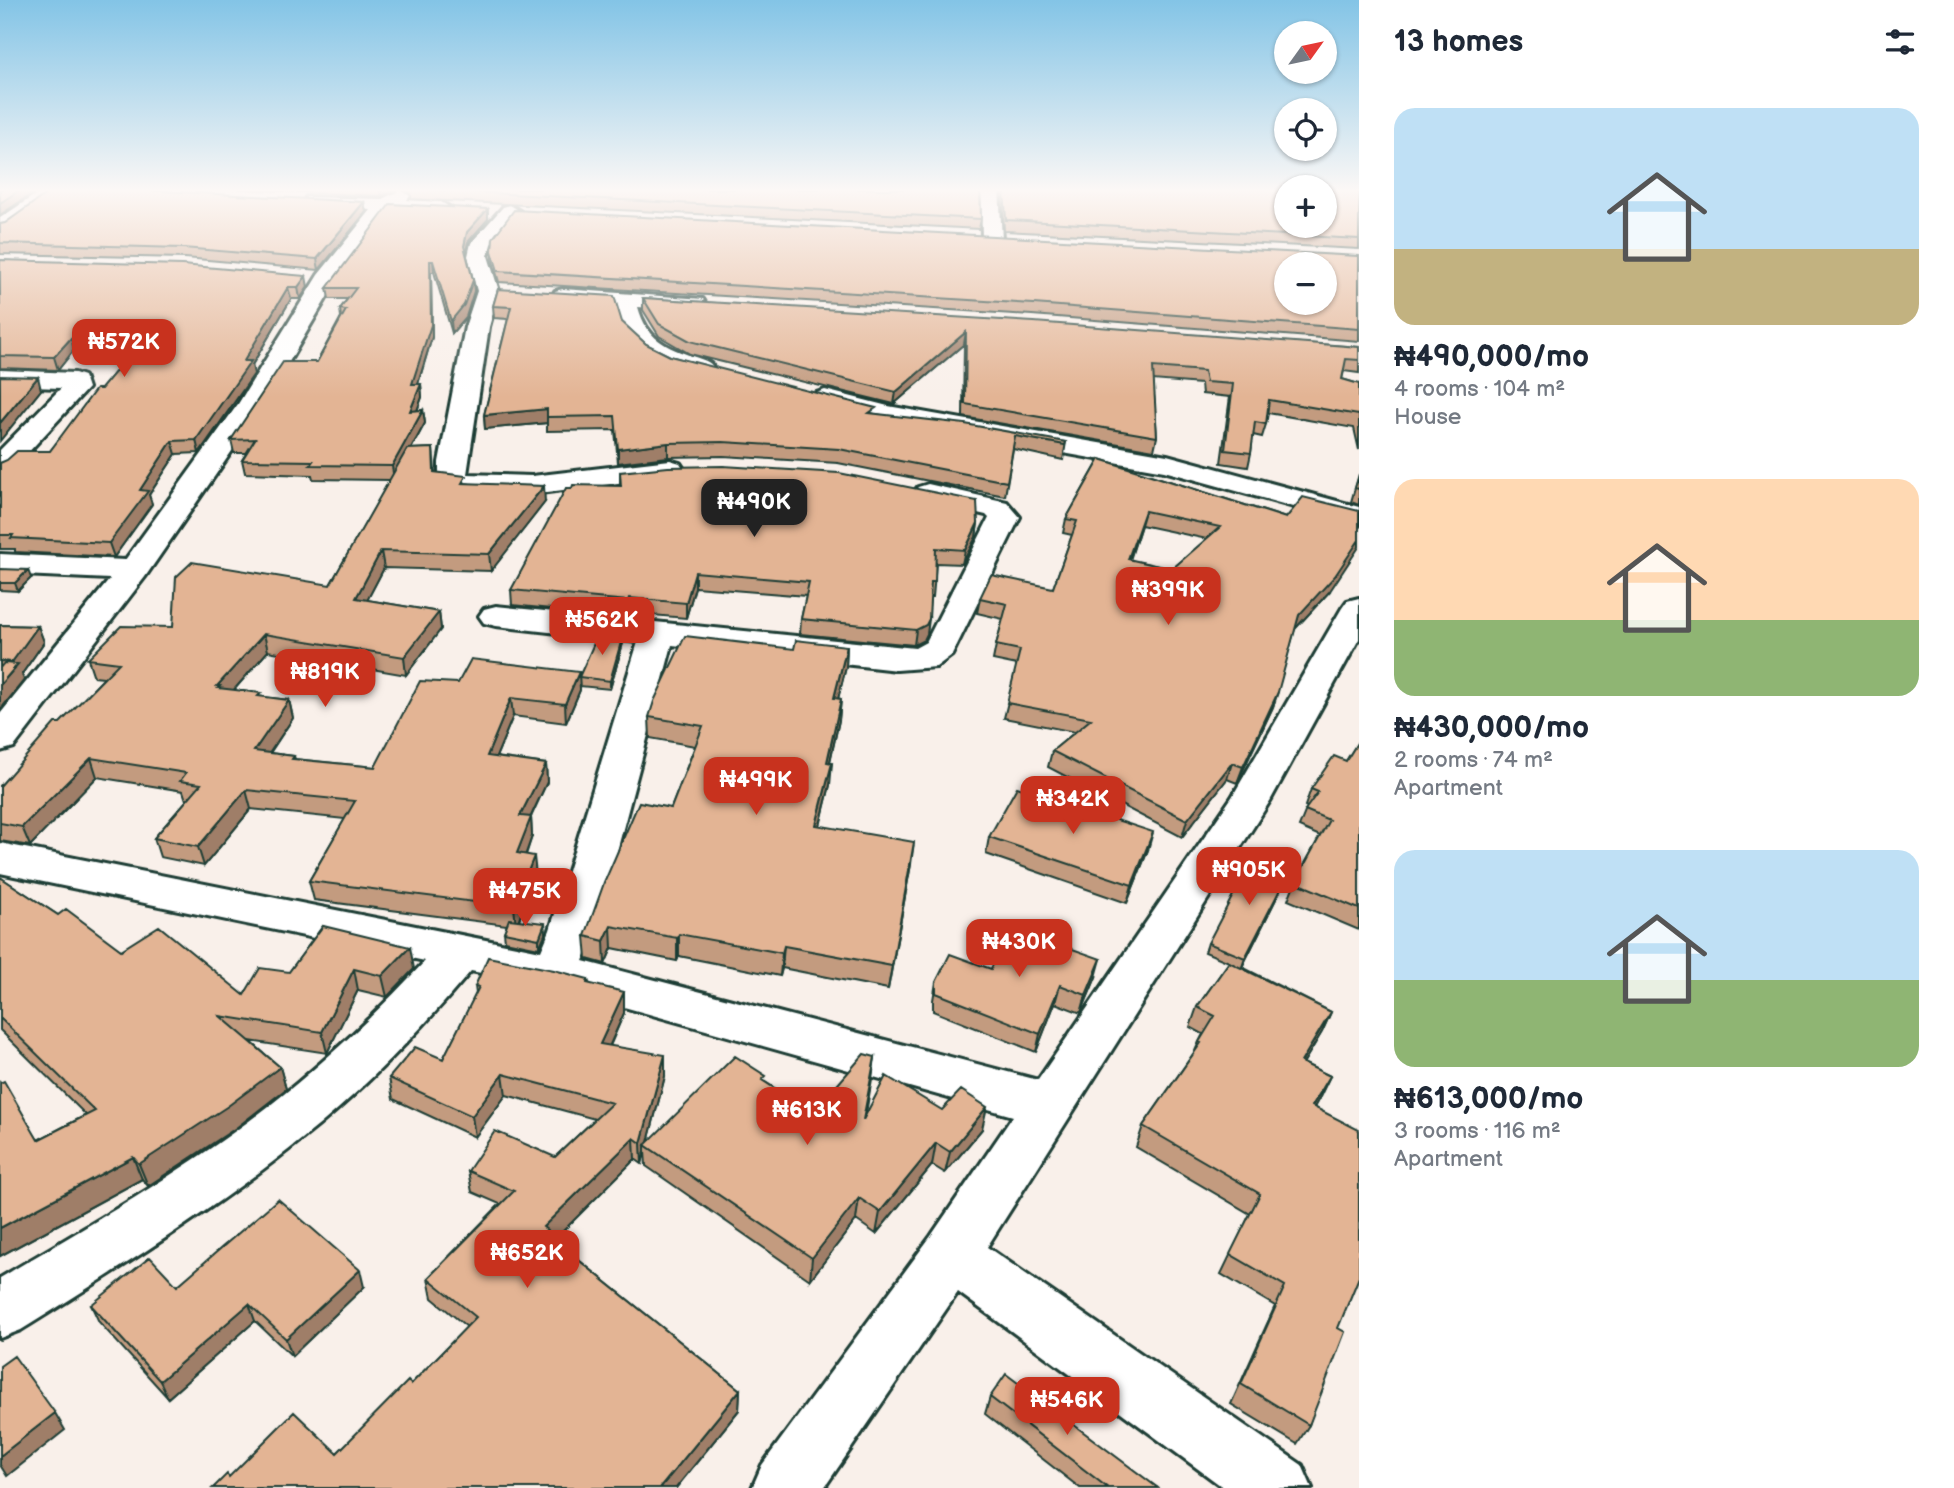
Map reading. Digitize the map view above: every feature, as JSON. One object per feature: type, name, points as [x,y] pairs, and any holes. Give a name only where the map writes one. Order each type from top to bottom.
[{"type":"street","points":[[0,739],[134,570],[250,406],[312,279],[333,258]]},
{"type":"street","points":[[479,258],[488,292],[477,327],[453,462],[453,482],[532,485],[695,468]]},
{"type":"street","points":[[488,292],[515,293]]},
{"type":"street","points":[[543,295],[720,305]]},
{"type":"street","points":[[625,300],[636,333],[656,349],[680,361],[721,373]]},
{"type":"street","points":[[0,378],[75,381],[75,388],[0,466]]},
{"type":"street","points":[[798,392],[888,414],[1167,463],[1359,516]]},
{"type":"street","points":[[496,616],[897,659],[923,659],[940,648],[1004,517],[996,508],[905,488]]},
{"type":"street","points":[[0,564],[134,570]]},
{"type":"street","points":[[785,1488],[951,1254],[1250,802],[1359,608]]},
{"type":"street","points":[[556,971],[573,930],[658,634]]},
{"type":"street","points":[[0,858],[556,971],[1048,1104]]},
{"type":"street","points":[[0,1310],[175,1203],[286,1122],[408,1013],[461,952]]},
{"type":"street","points":[[951,1254],[1279,1488]]},
{"type":"building","points":[[349,258],[467,258],[473,280],[464,305],[451,321],[433,261],[430,261],[431,325],[412,384],[421,384],[410,411],[423,410],[392,466],[310,465],[313,461],[242,460],[255,439],[231,440],[283,362],[317,362],[346,310],[340,309],[356,288],[327,288]]},
{"type":"building","points":[[494,258],[1274,258],[1274,315],[1337,315],[1337,258],[1359,258],[1359,329],[1034,304],[498,271]]},
{"type":"building","points":[[0,260],[182,265],[306,276],[298,287],[288,287],[244,361],[251,361],[196,440],[172,441],[140,490],[148,491],[109,543],[11,538],[13,535],[0,535],[0,463],[17,451],[50,451],[96,389],[101,389],[143,339],[71,338],[54,357],[0,356]]},
{"type":"building","points":[[498,289],[614,296],[622,322],[646,344],[670,356],[876,408],[869,413],[965,424],[1066,442],[1065,445],[1015,436],[1007,482],[839,449],[723,442],[668,443],[618,449],[615,416],[547,417],[547,409],[484,415],[511,307],[493,306]]},
{"type":"building","points":[[643,298],[1034,322],[1359,347],[1359,360],[1346,359],[1342,379],[1359,384],[1359,415],[1269,400],[1266,424],[1255,422],[1251,453],[1225,450],[1233,384],[1206,382],[1204,371],[1153,367],[1157,437],[965,404],[966,332],[896,392],[690,341],[659,324]]},
{"type":"building","points":[[0,376],[38,377],[0,423]]},
{"type":"building","points":[[433,448],[434,472],[466,476],[462,483],[544,486],[489,554],[381,551],[356,598],[439,612],[404,657],[264,634],[217,686],[289,700],[254,751],[294,756],[292,759],[375,767],[420,681],[458,683],[471,659],[579,672],[565,704],[511,698],[487,756],[546,764],[520,816],[531,817],[517,853],[534,856],[514,907],[309,881],[355,801],[246,790],[198,847],[154,838],[201,784],[180,781],[186,773],[91,758],[22,827],[0,823],[0,786],[55,723],[60,723],[119,663],[88,659],[121,626],[173,627],[176,577],[192,562],[330,585],[407,449]]},
{"type":"building","points":[[1100,459],[1286,518],[1303,497],[1359,511],[1359,540],[1335,576],[1299,615],[1278,692],[1243,767],[1232,763],[1187,820],[1052,751],[1091,719],[1007,703],[1020,650],[996,645],[1007,604],[980,598],[991,575],[1053,588],[1077,521],[1066,519]],"holes":[[[1145,511],[1220,527],[1172,569],[1128,559]]]},
{"type":"building","points":[[723,466],[839,473],[977,501],[978,523],[965,550],[936,548],[935,582],[931,582],[929,619],[926,625],[916,630],[801,619],[809,582],[695,572],[686,603],[629,598],[628,601],[511,590],[566,488],[572,488],[573,485],[621,486],[620,472],[668,467]]},
{"type":"building","points":[[0,569],[28,570],[15,583],[0,583]]},
{"type":"building","points":[[0,625],[38,626],[12,662],[0,661]]},
{"type":"building","points":[[599,632],[623,635],[610,681],[579,677]]},
{"type":"building","points":[[685,636],[794,649],[796,640],[847,646],[834,698],[841,699],[827,762],[832,763],[816,825],[914,842],[892,966],[784,946],[782,953],[679,934],[677,938],[611,926],[604,941],[585,936],[604,883],[639,802],[671,808],[703,726],[649,717]]},
{"type":"building","points":[[4,663],[18,664],[0,685],[0,668]]},
{"type":"building","points":[[1359,740],[1359,909],[1295,882],[1329,820],[1305,810],[1318,792],[1311,789],[1334,756],[1346,761]]},
{"type":"building","points":[[1017,787],[1153,832],[1132,885],[989,837]]},
{"type":"building","points":[[1254,855],[1290,870],[1245,958],[1208,943]]},
{"type":"building","points":[[0,877],[58,915],[66,909],[121,950],[159,926],[244,995],[260,968],[289,972],[323,926],[410,947],[382,976],[354,969],[322,1032],[220,1016],[280,1067],[228,1106],[139,1164],[133,1157],[0,1228],[0,1083],[4,1081],[38,1140],[95,1111],[0,1018]]},
{"type":"building","points":[[509,919],[545,923],[539,939],[504,932]]},
{"type":"building","points":[[1010,927],[1101,959],[1086,995],[1060,985],[1040,1034],[936,993],[936,982],[950,954],[991,969]]},
{"type":"building","points":[[488,957],[554,970],[588,979],[587,983],[624,992],[600,1044],[665,1055],[641,1143],[634,1138],[543,1227],[547,1230],[545,1233],[740,1390],[660,1488],[213,1488],[227,1474],[229,1477],[294,1412],[337,1453],[408,1381],[411,1384],[476,1317],[428,1278],[514,1191],[468,1171],[495,1131],[555,1157],[612,1103],[503,1074],[472,1116],[389,1078],[415,1047],[443,1059],[479,987],[475,986]]},
{"type":"building","points":[[1229,962],[1331,1012],[1301,1062],[1330,1076],[1312,1106],[1359,1130],[1359,1277],[1338,1328],[1345,1332],[1309,1425],[1241,1384],[1285,1286],[1230,1254],[1260,1194],[1143,1126],[1201,1043],[1199,1042],[1215,1016],[1197,1007]]},
{"type":"building","points":[[864,1054],[875,1057],[863,1120],[886,1076],[942,1110],[961,1090],[987,1107],[950,1152],[936,1143],[880,1212],[859,1198],[812,1258],[645,1145],[735,1056],[766,1076],[762,1080],[813,1113]]},
{"type":"building","points":[[278,1199],[360,1270],[286,1339],[249,1304],[160,1381],[91,1305],[150,1257],[177,1286]]},
{"type":"building","points":[[14,1356],[55,1413],[0,1456],[0,1366]]},
{"type":"building","points":[[1006,1374],[1158,1488],[1108,1488],[990,1397]]}]
